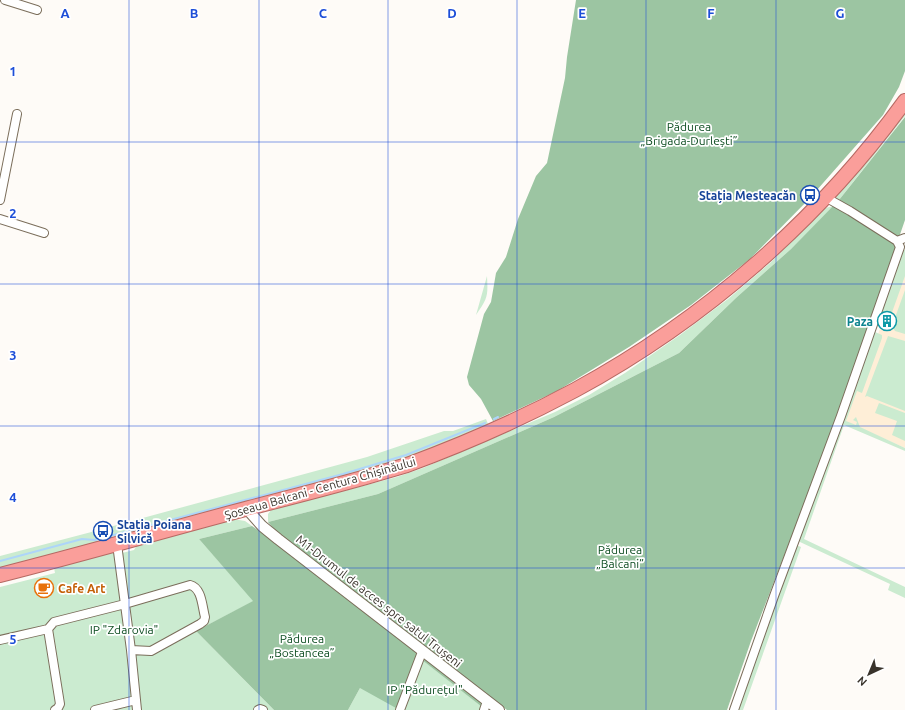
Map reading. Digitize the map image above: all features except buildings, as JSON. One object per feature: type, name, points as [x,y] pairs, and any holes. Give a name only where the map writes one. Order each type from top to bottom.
[{"type":"highway","name":"Șoseaua Balcani - Centura Chișinăului","points":[[0,575],[404,466],[495,429],[577,390],[648,346],[697,312],[771,251],[825,197],[867,150],[905,101]]},
{"type":"street","points":[[5,0],[37,10]]},
{"type":"street","points":[[0,200],[17,114]]},
{"type":"street","points":[[734,710],[900,247],[901,239],[825,197]]},
{"type":"street","points":[[0,219],[44,233]]},
{"type":"street","name":"M1-Drumul de acces spre satul Trușeni","points":[[247,509],[262,526],[422,652],[486,706],[499,710]]},
{"type":"street","points":[[117,544],[131,650],[137,710]]},
{"type":"street","points":[[0,640],[48,629],[54,622],[125,604],[190,585],[194,586],[198,590],[205,617],[204,621],[151,652],[131,650]]},
{"type":"street","points":[[48,629],[60,704],[55,710]]},
{"type":"street","points":[[400,710],[422,652]]},
{"type":"street","points":[[95,710],[136,700]]},
{"type":"street","points":[[258,710],[263,710]]},
{"type":"shaded area","points":[[905,263],[905,448],[845,421]]},
{"type":"green space","name":"Pădurea „Brigada-Durlești”","points":[[576,0],[905,0],[905,71],[899,87],[883,115],[809,199],[750,259],[691,305],[629,347],[557,391],[493,421],[481,399],[469,385],[467,377],[484,314],[491,302],[496,273],[506,257],[518,219],[536,176],[547,163],[565,78]]},
{"type":"green space","points":[[905,112],[905,116],[839,200],[835,197],[858,171]]},
{"type":"green space","name":"Pădurea „Balcani”","points":[[905,117],[905,220],[829,440],[751,641],[727,710],[507,710],[281,537],[268,522],[378,494],[554,417],[679,353],[737,297],[791,249],[839,200]]},
{"type":"green space","points":[[834,206],[791,249],[737,297],[679,353],[554,417],[378,494],[268,522],[268,514],[271,510],[397,477],[423,468],[555,412],[589,395],[625,373],[680,335],[728,299],[770,263],[825,208]]},
{"type":"green space","points":[[903,250],[905,250],[905,276],[890,318],[885,316],[881,326],[878,319]]},
{"type":"green space","points":[[487,276],[486,297],[483,305],[476,315]]},
{"type":"green space","points":[[905,290],[905,334],[895,331],[892,326]]},
{"type":"green space","points":[[875,332],[882,335],[882,338],[862,393],[857,391],[846,421],[856,425],[857,422],[853,420],[856,417],[860,427],[905,448],[905,451],[844,425],[804,539],[905,587],[905,598],[888,590],[890,584],[798,540],[873,333]]},
{"type":"green space","points":[[888,336],[905,341],[905,411],[867,396],[865,397]]},
{"type":"green space","points":[[879,403],[905,413],[905,441],[892,435],[897,421],[875,413]]},
{"type":"green space","points":[[486,419],[488,424],[447,442],[392,463],[119,537],[108,535],[106,528],[367,457],[444,431],[453,431]]},
{"type":"green space","name":"IP \"Zdarovia\"","points":[[233,519],[245,521],[252,526],[199,539],[254,601],[196,631],[274,710],[0,710],[0,587],[55,573],[54,568],[109,552],[114,553],[116,557],[121,556],[122,553],[134,550],[137,545]]},
{"type":"green space","name":"Pădurea „Bostancea”","points":[[252,526],[281,546],[418,653],[396,708],[360,688],[348,710],[274,710],[196,631],[253,601],[199,539]]},
{"type":"green space","points":[[99,530],[100,537],[96,542],[0,568],[0,556]]},
{"type":"green space","points":[[796,545],[801,547],[743,710],[736,710]]},
{"type":"green space","name":"IP \"Pădurețul\"","points":[[417,656],[486,710],[348,710],[360,688]]},
{"type":"green space","points":[[423,656],[484,702],[482,707],[422,660]]},
{"type":"waterway","points":[[494,419],[498,417]]},
{"type":"waterway","points":[[0,561],[82,539],[95,540],[343,474],[406,455],[485,423]]},
{"type":"place","name":"Stația Mesteacăn","points":[[810,195]]},
{"type":"place","name":"Paza","points":[[887,321]]},
{"type":"place","name":"Stația Poiana Silvică","points":[[103,531]]},
{"type":"place","name":"Cafe Art","points":[[44,588]]}]
